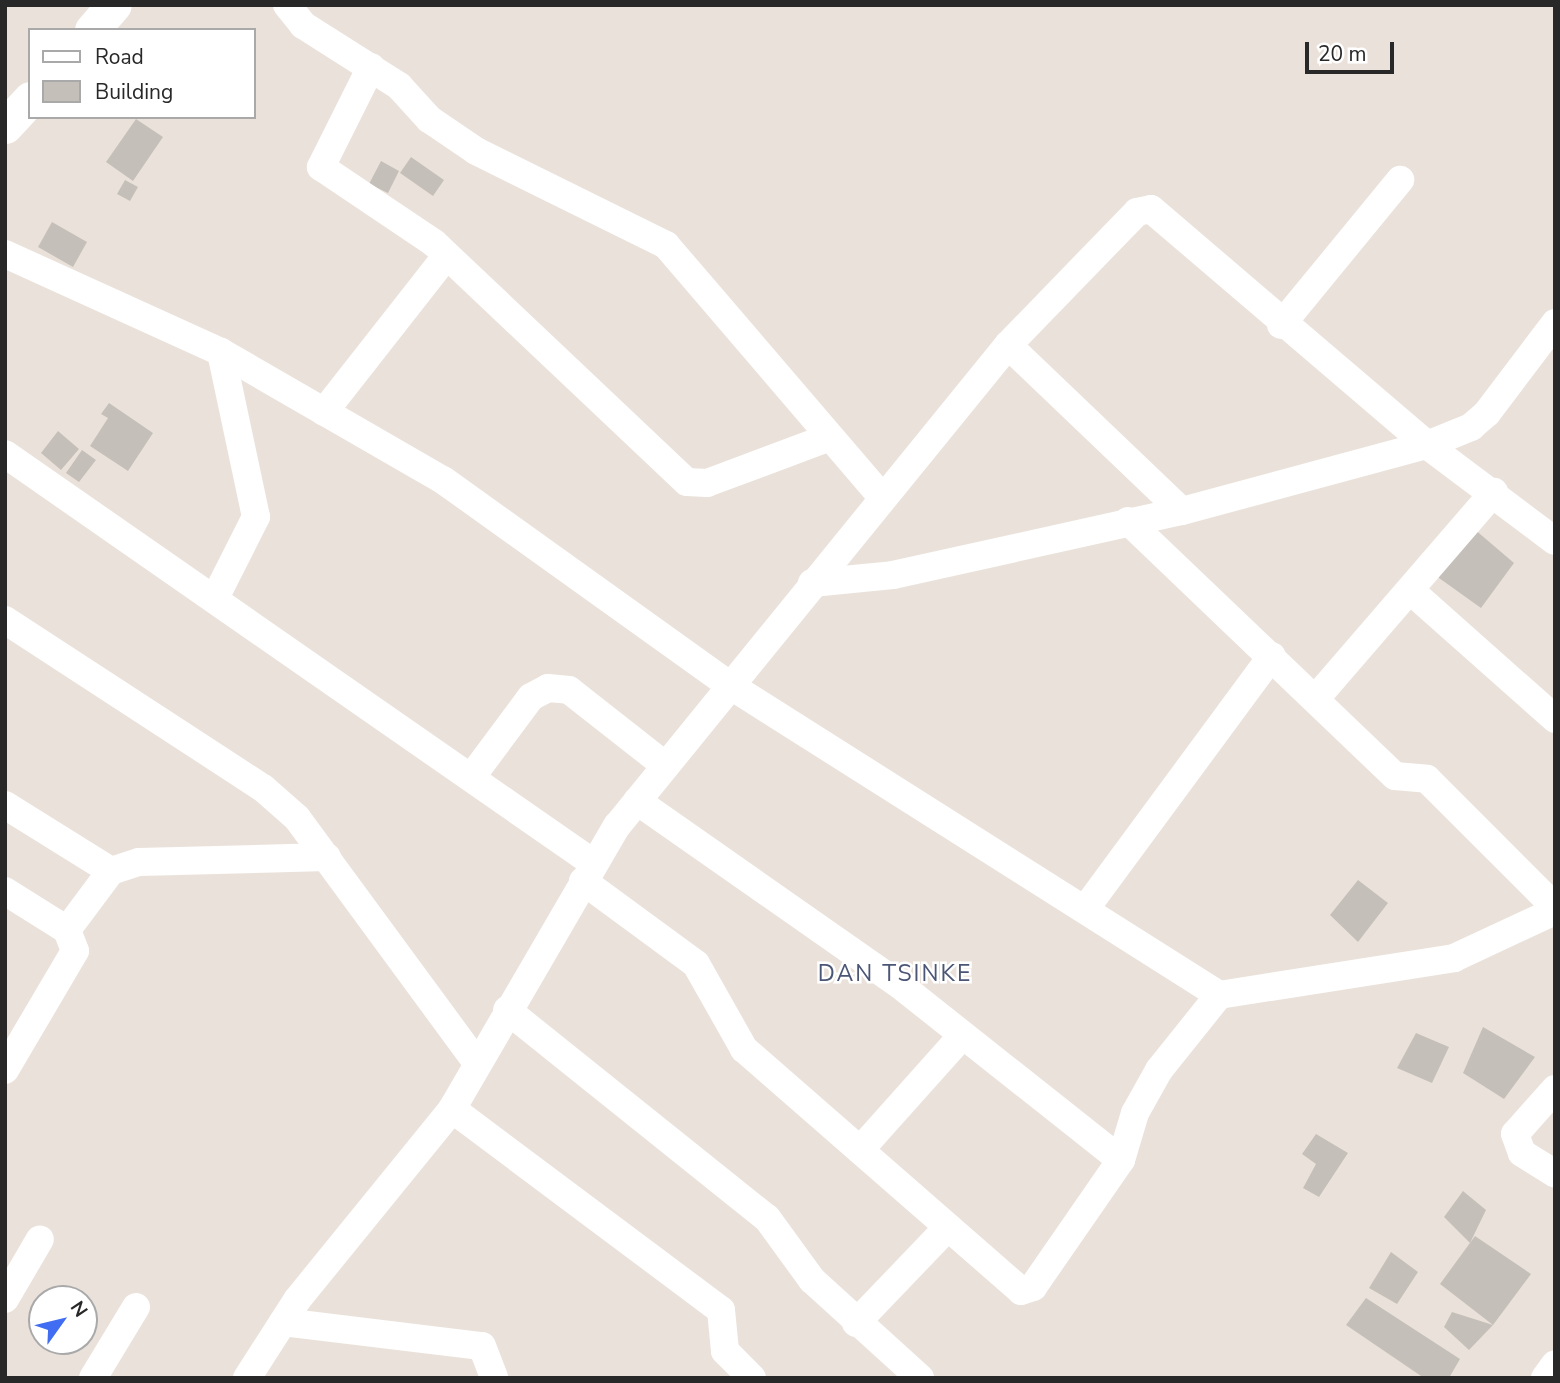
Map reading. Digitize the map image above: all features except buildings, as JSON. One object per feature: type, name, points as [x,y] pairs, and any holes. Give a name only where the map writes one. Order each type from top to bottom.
[{"type":"street","points":[[94,28],[114,5]]},
{"type":"street","points":[[287,5],[303,25],[371,67],[476,150],[666,245],[881,496]]},
{"type":"street","points":[[371,67],[321,167],[447,256],[687,482],[707,483],[830,437]]},
{"type":"street","points":[[5,126],[28,101]]},
{"type":"street","points":[[1281,325],[1400,180]]},
{"type":"street","points":[[247,1378],[283,1322],[452,1109],[588,872],[637,801],[881,496],[1008,345],[1124,221],[1150,209],[1281,325],[1427,445],[1494,492],[1555,541]]},
{"type":"street","points":[[5,254],[221,352],[443,480],[731,686],[1087,908],[1219,995],[1454,958],[1555,909],[1427,779],[1395,776],[1317,698],[1128,521]]},
{"type":"street","points":[[324,412],[447,256]]},
{"type":"street","points":[[812,583],[893,575],[1182,511],[1427,445],[1471,427],[1487,413],[1555,323]]},
{"type":"street","points":[[1008,345],[1182,511]]},
{"type":"street","points":[[215,598],[256,517],[221,352]]},
{"type":"street","points":[[5,454],[472,775],[696,964],[744,1049],[1021,1291],[1029,1290],[1121,1160],[1135,1113],[1159,1070],[1219,995]]},
{"type":"street","points":[[1317,698],[1494,492]]},
{"type":"street","points":[[1411,590],[1555,719]]},
{"type":"street","points":[[5,620],[262,788],[298,818],[477,1063]]},
{"type":"street","points":[[1087,908],[1272,656]]},
{"type":"street","points":[[472,775],[531,697],[548,688],[569,690],[666,766]]},
{"type":"street","points":[[637,801],[962,1036],[1121,1160]]},
{"type":"street","points":[[5,805],[111,871]]},
{"type":"street","points":[[66,930],[111,871],[139,862],[327,857]]},
{"type":"street","points":[[5,1070],[75,951],[66,930],[11,900]]},
{"type":"street","points":[[507,1010],[768,1218],[812,1280],[856,1323],[920,1378]]},
{"type":"street","points":[[860,1150],[962,1036]]},
{"type":"street","points":[[1555,1088],[1515,1134],[1522,1153],[1555,1174]]},
{"type":"street","points":[[452,1109],[721,1310],[725,1351],[752,1378]]},
{"type":"street","points":[[856,1323],[948,1227]]},
{"type":"street","points":[[5,1299],[40,1239]]},
{"type":"street","points":[[93,1378],[136,1307]]},
{"type":"street","points":[[283,1322],[482,1346],[494,1378]]},
{"type":"street","points":[[1545,1378],[1555,1364]]},
{"type":"district","name":"DAN TSINKE","points":[[895,974]]}]
